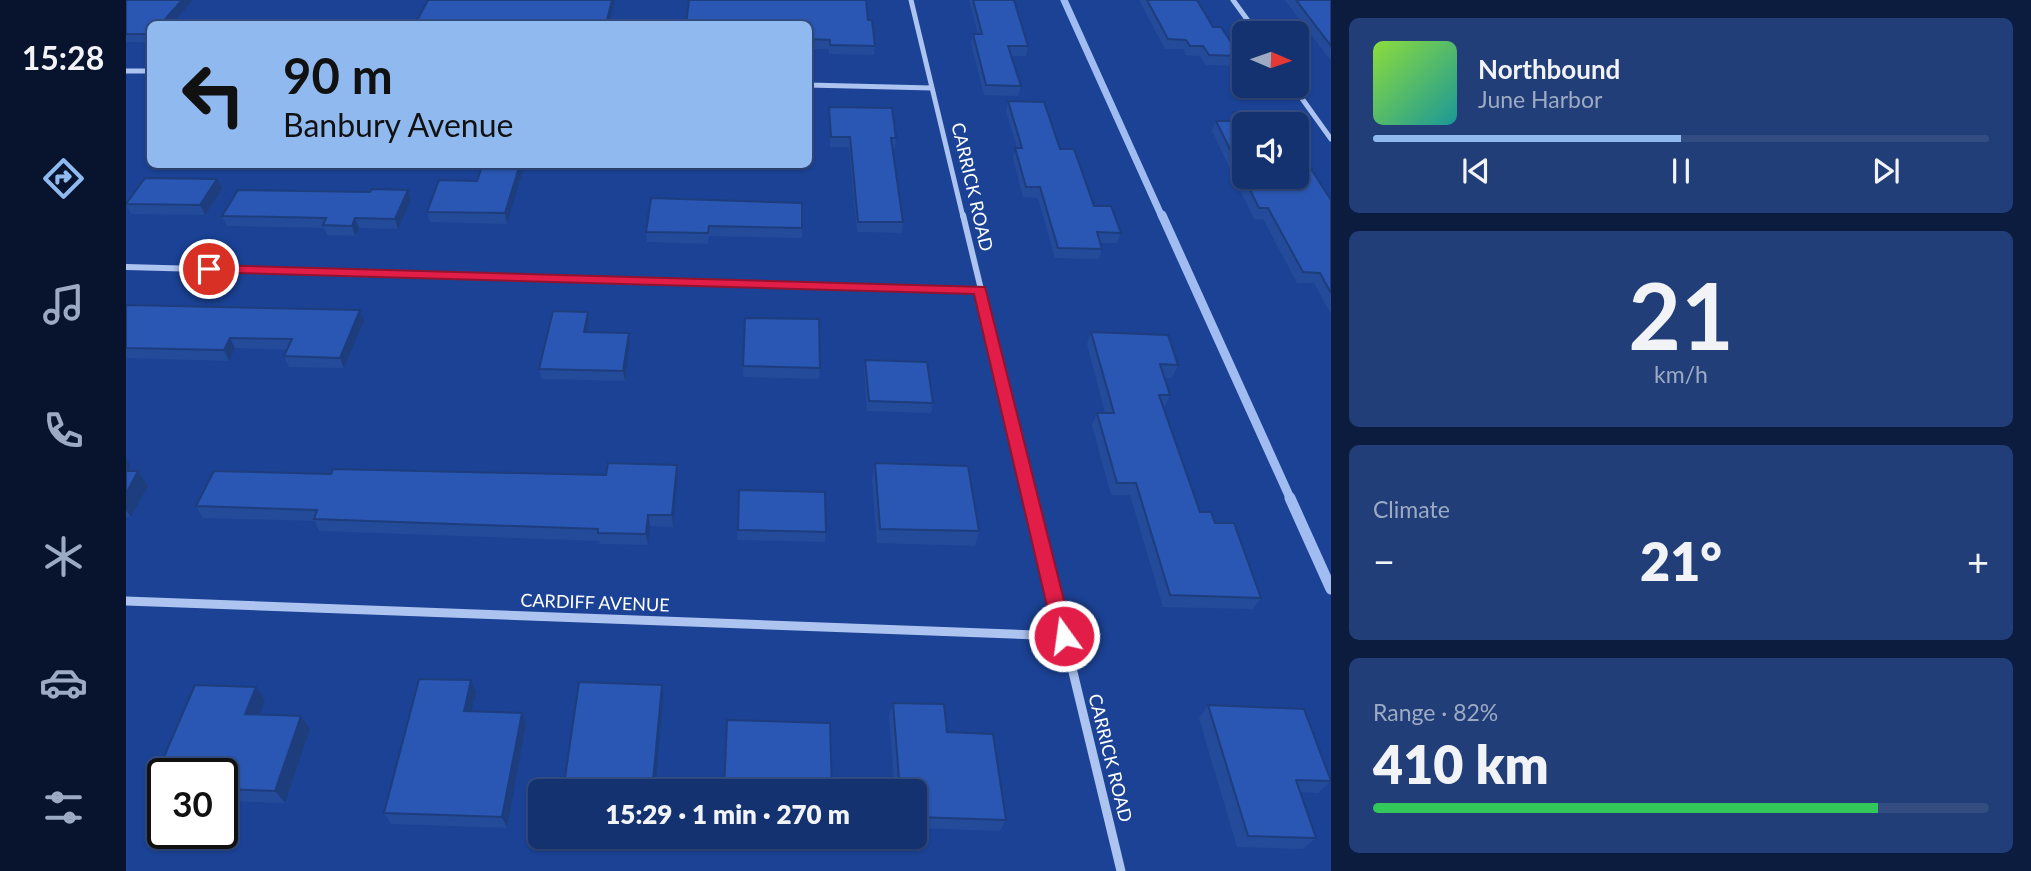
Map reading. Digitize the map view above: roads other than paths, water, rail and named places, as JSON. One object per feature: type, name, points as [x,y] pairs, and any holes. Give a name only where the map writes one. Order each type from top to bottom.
[{"type":"street","name":"CARRICK ROAD","points":[[911,0],[1121,871]]},
{"type":"street","points":[[1233,0],[1248,21]]},
{"type":"street","points":[[126,71],[147,71]]},
{"type":"street","points":[[812,85],[932,88]]},
{"type":"street","points":[[1302,98],[1331,139]]},
{"type":"street","points":[[126,267],[980,290]]},
{"type":"street","name":"CARDIFF AVENUE","points":[[126,601],[1064,636]]},
{"type":"waterway","points":[[1064,0],[1162,217]]},
{"type":"waterway","points":[[1162,215],[1291,500]]},
{"type":"waterway","points":[[1290,498],[1331,589]]}]
